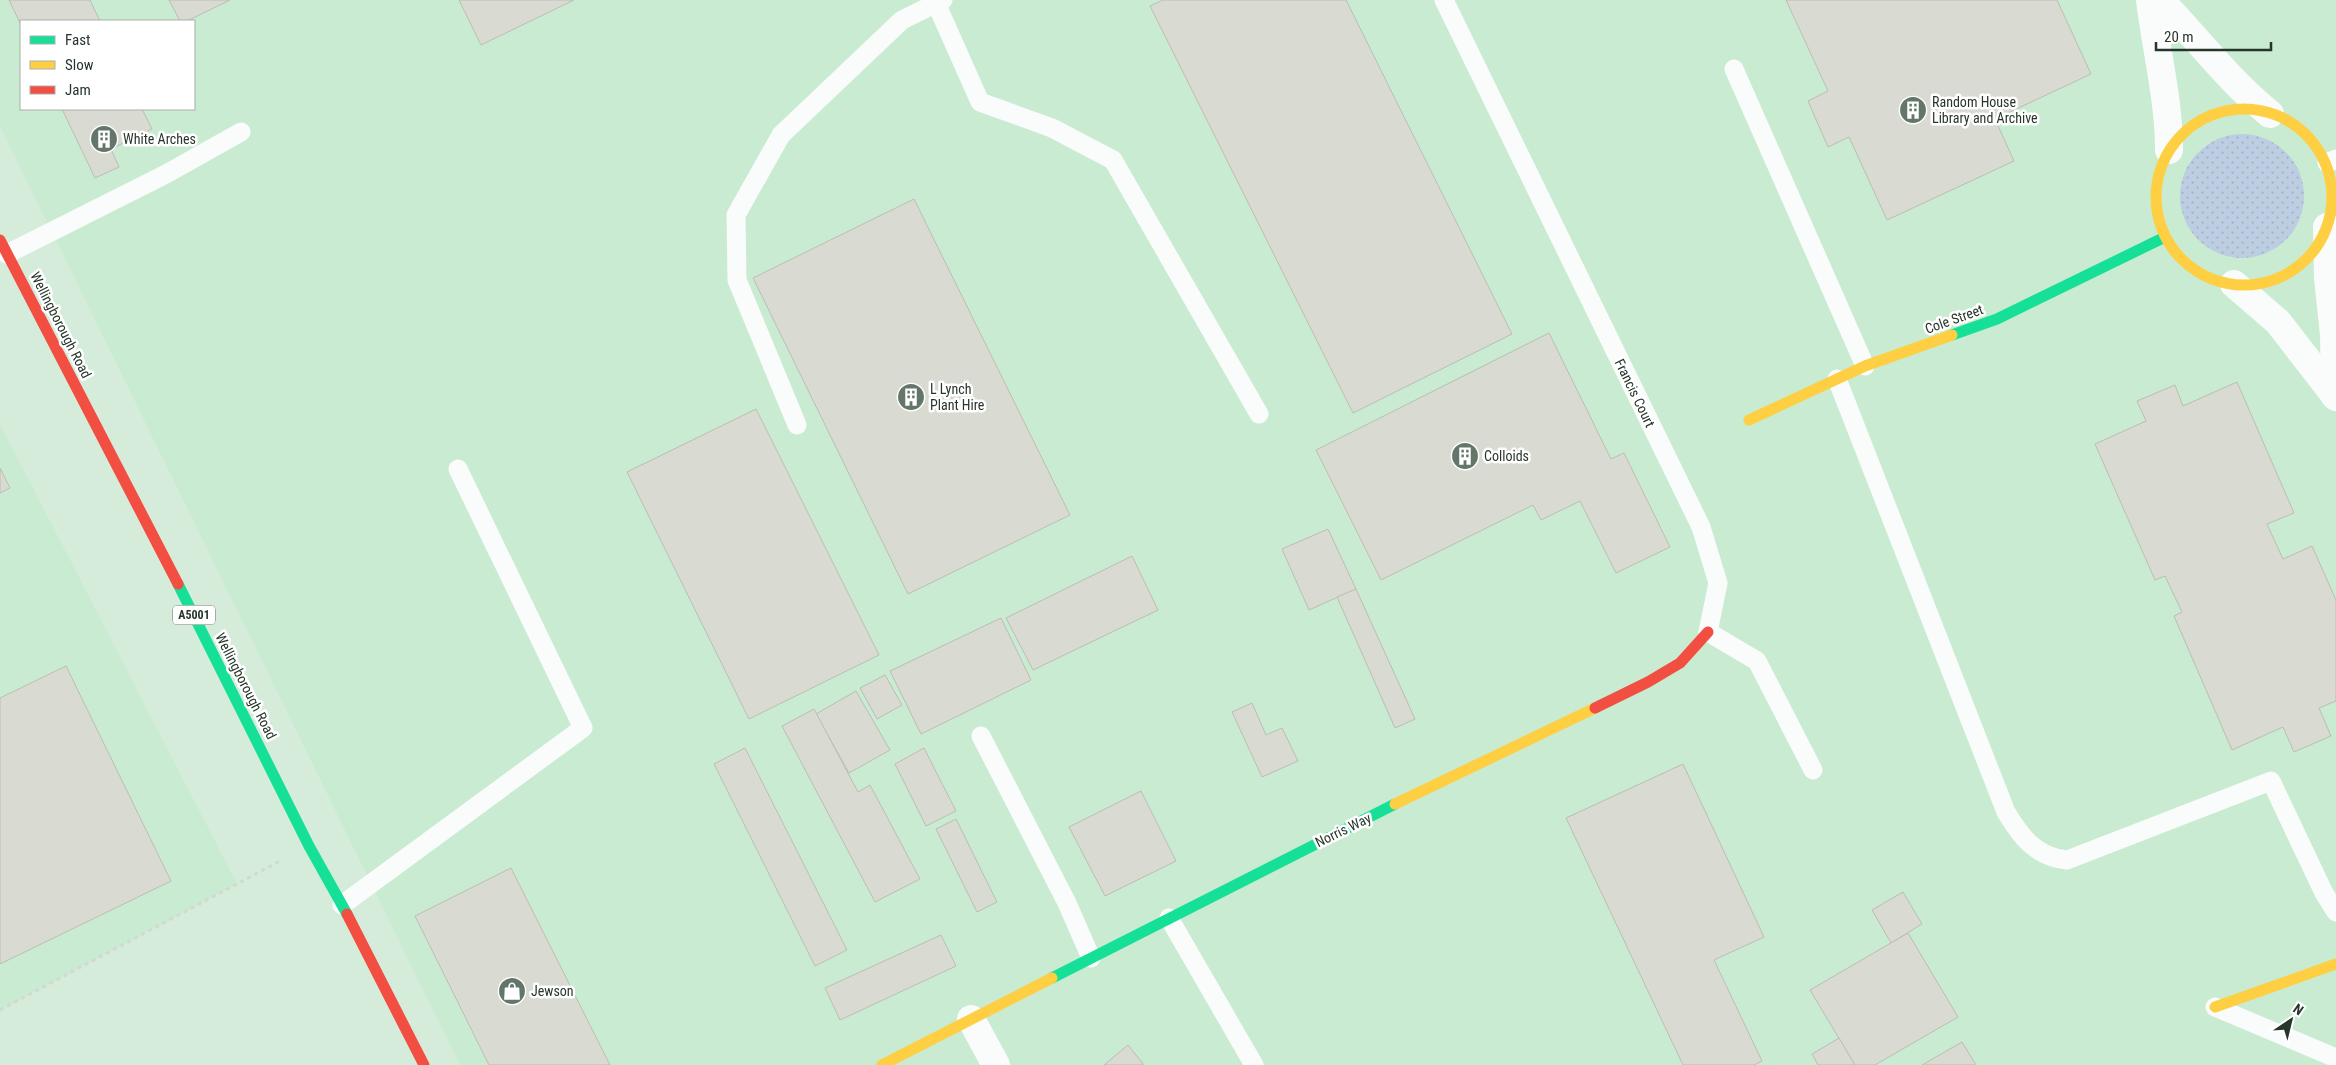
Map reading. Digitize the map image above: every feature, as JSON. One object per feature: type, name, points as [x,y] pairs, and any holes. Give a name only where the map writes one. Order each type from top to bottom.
[{"type":"street","points":[[2150,0],[2156,52],[2169,118],[2169,150]]},
{"type":"street","points":[[2160,0],[2194,35],[2243,92],[2270,114]]},
{"type":"street","points":[[2327,227],[2320,242],[2297,268],[2272,282],[2243,286],[2206,277],[2175,254],[2160,228],[2155,188],[2161,164],[2175,140],[2212,112],[2242,109],[2281,117],[2302,131],[2332,161],[2332,195],[2327,227],[2328,278],[2334,335],[2336,396]]},
{"type":"street","name":"Cole Street","points":[[1749,420],[1865,366],[1998,319],[2132,255],[2165,237]]},
{"type":"street","name":"Wellingborough Road","points":[[4,247],[182,592],[309,846],[342,905],[424,1065]]},
{"type":"street","points":[[2234,284],[2278,322],[2336,396]]},
{"type":"street","name":"Norris Way","points":[[882,1065],[1348,827],[1648,682],[1680,663],[1708,632]]},
{"type":"street","points":[[2215,1007],[2336,964]]},
{"type":"street","points":[[971,1019],[996,1065]]},
{"type":"lane","name":"Francis Court","points":[[1444,0],[1701,527],[1718,583],[1708,632]]},
{"type":"lane","points":[[798,425],[737,280],[736,215],[781,135],[902,20],[940,2],[980,102],[1052,128],[1113,160],[1259,414]]},
{"type":"lane","points":[[1734,69],[1865,366]]},
{"type":"lane","points":[[4,247],[166,174],[241,132]]},
{"type":"lane","points":[[1837,379],[2006,812],[2020,834],[2039,852],[2054,859],[2067,860],[2271,781],[2324,892],[2336,912]]},
{"type":"lane","points":[[342,905],[583,728],[458,469]]},
{"type":"lane","points":[[1708,632],[1757,661],[1813,770]]},
{"type":"lane","points":[[981,736],[1067,904],[1091,958]]},
{"type":"lane","points":[[1169,918],[1254,1065]]},
{"type":"lane","points":[[2215,1007],[2336,1058]]},
{"type":"path","points":[[0,1010],[309,846]]},
{"type":"shaded area","points":[[0,0],[2336,0],[2336,1065],[460,1065],[0,126]],"holes":[[[2216,139],[2232,259],[2203,245],[2189,229],[2189,162],[2203,146]]]},
{"type":"shaded area","points":[[2242,134],[2266,138],[2286,152],[2300,172],[2304,196],[2300,220],[2286,240],[2266,254],[2242,258],[2218,254],[2198,240],[2184,220],[2180,196],[2184,172],[2198,152],[2218,138]]},
{"type":"shaded area","points":[[0,424],[237,884],[0,1010]]},
{"type":"building","points":[[9,0],[90,0],[100,20],[20,20],[20,23]]},
{"type":"building","points":[[169,0],[230,0],[189,20],[179,20]]},
{"type":"building","points":[[459,0],[574,0],[481,45]]},
{"type":"building","points":[[1163,0],[1346,0],[1512,334],[1353,413],[1150,6]]},
{"type":"building","name":"Random House Library and Archive","points":[[1786,0],[2057,0],[2091,74],[1995,119],[2014,161],[1887,220],[1849,137],[1828,147],[1808,101],[1828,91]]},
{"type":"building","name":"White Arches","points":[[62,110],[142,110],[152,129],[111,149],[119,167],[95,178]]},
{"type":"building","name":"L Lynch Plant Hire","points":[[914,199],[1070,515],[908,594],[753,278]]},
{"type":"building","name":"Colloids","points":[[1549,333],[1611,459],[1624,453],[1670,547],[1616,573],[1580,501],[1541,520],[1533,505],[1381,580],[1316,450]]},
{"type":"building","points":[[2237,382],[2294,513],[2267,524],[2283,559],[2312,546],[2336,600],[2336,701],[2319,708],[2331,736],[2294,752],[2283,727],[2232,750],[2174,616],[2182,612],[2165,576],[2155,580],[2095,444],[2146,421],[2137,401],[2175,385],[2183,406]]},
{"type":"building","points":[[756,409],[879,655],[749,719],[627,472]]},
{"type":"building","points":[[0,468],[10,488],[0,493]]},
{"type":"building","points":[[1328,529],[1356,589],[1309,610],[1282,549]]},
{"type":"building","points":[[1132,556],[1158,610],[1033,670],[1006,618]]},
{"type":"building","points":[[1356,589],[1415,719],[1395,728],[1337,597]]},
{"type":"building","points":[[1001,618],[1031,680],[921,734],[890,671]]},
{"type":"building","points":[[66,666],[171,881],[0,964],[0,698]]},
{"type":"building","points":[[885,675],[902,705],[877,719],[860,688]]},
{"type":"building","points":[[856,691],[890,750],[849,773],[816,714]]},
{"type":"building","points":[[1252,703],[1266,735],[1282,728],[1298,761],[1262,777],[1232,712]]},
{"type":"building","points":[[814,709],[858,792],[870,785],[920,879],[875,902],[782,726]]},
{"type":"building","points":[[745,748],[847,950],[815,966],[714,764]]},
{"type":"building","points":[[924,748],[956,811],[926,826],[895,764]]},
{"type":"building","points":[[1683,764],[1764,937],[1714,960],[1762,1061],[1754,1065],[1683,1065],[1566,818]]},
{"type":"building","points":[[1141,791],[1176,861],[1105,896],[1069,827]]},
{"type":"building","points":[[956,819],[997,902],[977,912],[936,829]]},
{"type":"building","name":"Jewson","points":[[511,868],[610,1065],[489,1065],[415,916]]},
{"type":"building","points":[[1903,892],[1922,924],[1891,943],[1872,910]]},
{"type":"building","points":[[1908,933],[1958,1017],[1875,1065],[1855,1065],[1810,990]]},
{"type":"building","points":[[941,935],[956,966],[840,1020],[825,988]]},
{"type":"building","points":[[1839,1038],[1855,1065],[1818,1065],[1812,1054]]},
{"type":"building","points":[[1962,1042],[1976,1065],[1922,1065]]},
{"type":"building","points":[[1128,1045],[1144,1065],[1104,1065]]},
{"type":"traffic: fast","points":[[1952,335],[1997,319],[2165,237]]},
{"type":"traffic: fast","points":[[178,584],[309,846],[347,914]]},
{"type":"traffic: fast","points":[[1052,978],[1395,804]]},
{"type":"traffic: slow","points":[[2235,109],[2253,109],[2286,119],[2312,141],[2322,155],[2328,171],[2332,197],[2328,223],[2322,239],[2300,265],[2286,275],[2270,281],[2253,285],[2235,285],[2202,275],[2176,253],[2166,239],[2160,223],[2156,206],[2156,188],[2166,155],[2188,129],[2202,119],[2218,113],[2235,109]]},
{"type":"traffic: slow","points":[[1749,420],[1865,366],[1952,335]]},
{"type":"traffic: slow","points":[[1395,804],[1595,708]]},
{"type":"traffic: slow","points":[[2215,1007],[2336,964]]},
{"type":"traffic: slow","points":[[882,1065],[1052,978]]},
{"type":"traffic: jam","points":[[0,240],[178,584]]},
{"type":"traffic: jam","points":[[1595,708],[1648,682],[1680,663],[1708,632]]},
{"type":"traffic: jam","points":[[347,914],[424,1065]]},
{"type":"place","name":"Random House Library and Archive","points":[[1913,110]]},
{"type":"place","name":"White Arches","points":[[104,139]]},
{"type":"place","name":"L Lynch Plant Hire","points":[[911,397]]},
{"type":"place","name":"Colloids","points":[[1465,456]]},
{"type":"place","name":"Jewson","points":[[512,991]]}]
